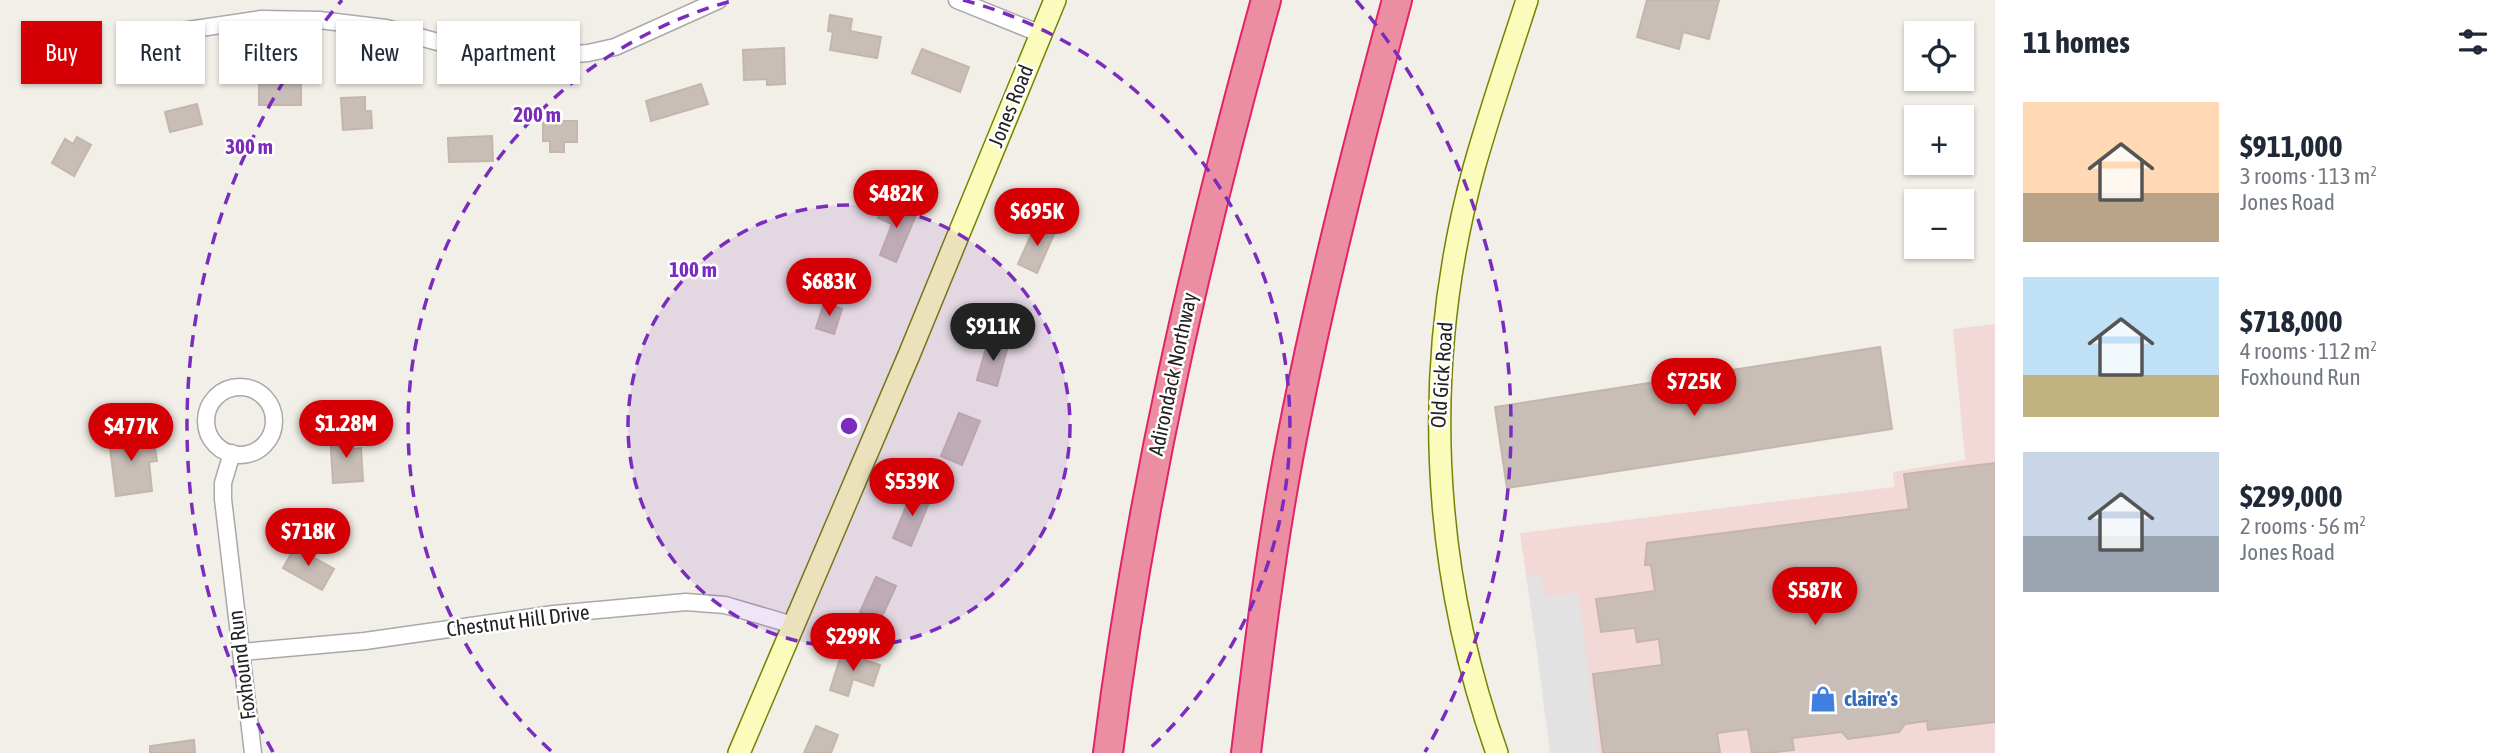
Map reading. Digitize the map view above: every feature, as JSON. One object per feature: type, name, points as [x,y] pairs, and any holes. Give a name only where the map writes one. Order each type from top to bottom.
[{"type":"highway","name":"Adirondack Northway","points":[[1108,753],[1119,670],[1156,451],[1200,245],[1266,0]]},
{"type":"highway","points":[[1246,753],[1263,612],[1303,386],[1363,127],[1397,0]]},
{"type":"street","points":[[205,27],[261,19],[319,20],[386,28],[475,52],[525,58],[588,53],[615,47],[719,0]]},
{"type":"street","points":[[957,0],[1041,34]]},
{"type":"street","name":"Jones Road","points":[[739,753],[904,368],[1055,0]]},
{"type":"street","name":"Old Gick Road","points":[[1497,753],[1466,654],[1448,564],[1438,467],[1438,410],[1445,321],[1460,230],[1474,168],[1527,0]]},
{"type":"street","points":[[243,387],[254,390],[270,406],[273,429],[261,447],[251,453],[232,453],[218,447],[211,439],[206,418],[208,408],[222,392],[243,387]]},
{"type":"street","name":"Foxhound Run","points":[[232,453],[223,483],[223,499],[253,753]]},
{"type":"street","name":"Chestnut Hill Drive","points":[[241,652],[365,641],[554,614],[686,602],[725,605],[793,625]]},
{"type":"shaded area","points":[[1995,324],[1995,753],[1552,753],[1520,533],[1894,487],[1893,472],[1965,460],[1953,329]]},
{"type":"shaded area","points":[[1541,573],[1544,597],[1578,593],[1599,753],[1550,753],[1527,575]]},
{"type":"building","points":[[1647,0],[1719,0],[1709,39],[1683,32],[1679,49],[1637,37]]},
{"type":"building","points":[[830,15],[852,19],[850,31],[881,37],[877,58],[830,50],[833,32],[828,31]]},
{"type":"building","points":[[784,48],[785,84],[767,85],[767,79],[744,80],[743,50]]},
{"type":"building","points":[[922,49],[969,67],[960,92],[912,73]]},
{"type":"building","points":[[259,84],[301,84],[301,105],[259,105]]},
{"type":"building","points":[[701,84],[708,104],[651,121],[646,101]]},
{"type":"building","points":[[365,97],[365,111],[371,111],[372,128],[343,130],[341,98]]},
{"type":"building","points":[[197,104],[202,124],[170,132],[165,112]]},
{"type":"building","points":[[543,121],[577,121],[577,142],[564,142],[564,152],[550,152],[550,141],[543,141]]},
{"type":"building","points":[[492,136],[493,161],[449,162],[448,138]]},
{"type":"building","points":[[77,137],[91,145],[74,176],[52,163],[65,139],[73,144]]},
{"type":"building","points":[[884,202],[916,215],[896,262],[880,255],[892,224],[878,218]]},
{"type":"building","points":[[1036,224],[1055,232],[1037,273],[1018,264]]},
{"type":"building","points":[[824,303],[842,309],[834,334],[816,328]]},
{"type":"building","points":[[988,341],[1008,346],[997,386],[977,380]]},
{"type":"building","points":[[1880,347],[1892,429],[1507,488],[1495,407]]},
{"type":"building","points":[[959,413],[980,421],[962,465],[941,456]]},
{"type":"building","points":[[131,428],[133,444],[154,442],[157,461],[149,462],[152,491],[116,496],[108,431]]},
{"type":"building","points":[[351,434],[352,449],[361,448],[363,481],[333,483],[330,435]]},
{"type":"building","points":[[1995,463],[1995,722],[1928,730],[1927,721],[1905,724],[1899,732],[1848,739],[1842,732],[1792,738],[1794,750],[1768,753],[1752,753],[1748,729],[1717,733],[1720,753],[1603,753],[1593,674],[1662,665],[1659,639],[1637,642],[1635,628],[1601,632],[1596,599],[1655,591],[1651,565],[1645,565],[1647,543],[1909,509],[1904,474]]},
{"type":"building","points":[[913,490],[931,498],[911,546],[893,538]]},
{"type":"building","points":[[295,547],[334,569],[322,590],[283,568]]},
{"type":"building","points":[[876,577],[896,586],[880,621],[860,612]]},
{"type":"building","points":[[842,652],[880,665],[873,686],[853,679],[848,696],[830,690]]},
{"type":"building","points":[[816,726],[838,735],[831,753],[804,753]]},
{"type":"building","points":[[194,740],[195,753],[150,753],[150,746]]},
{"type":"place","name":"claire's","points":[[1823,699]]}]
